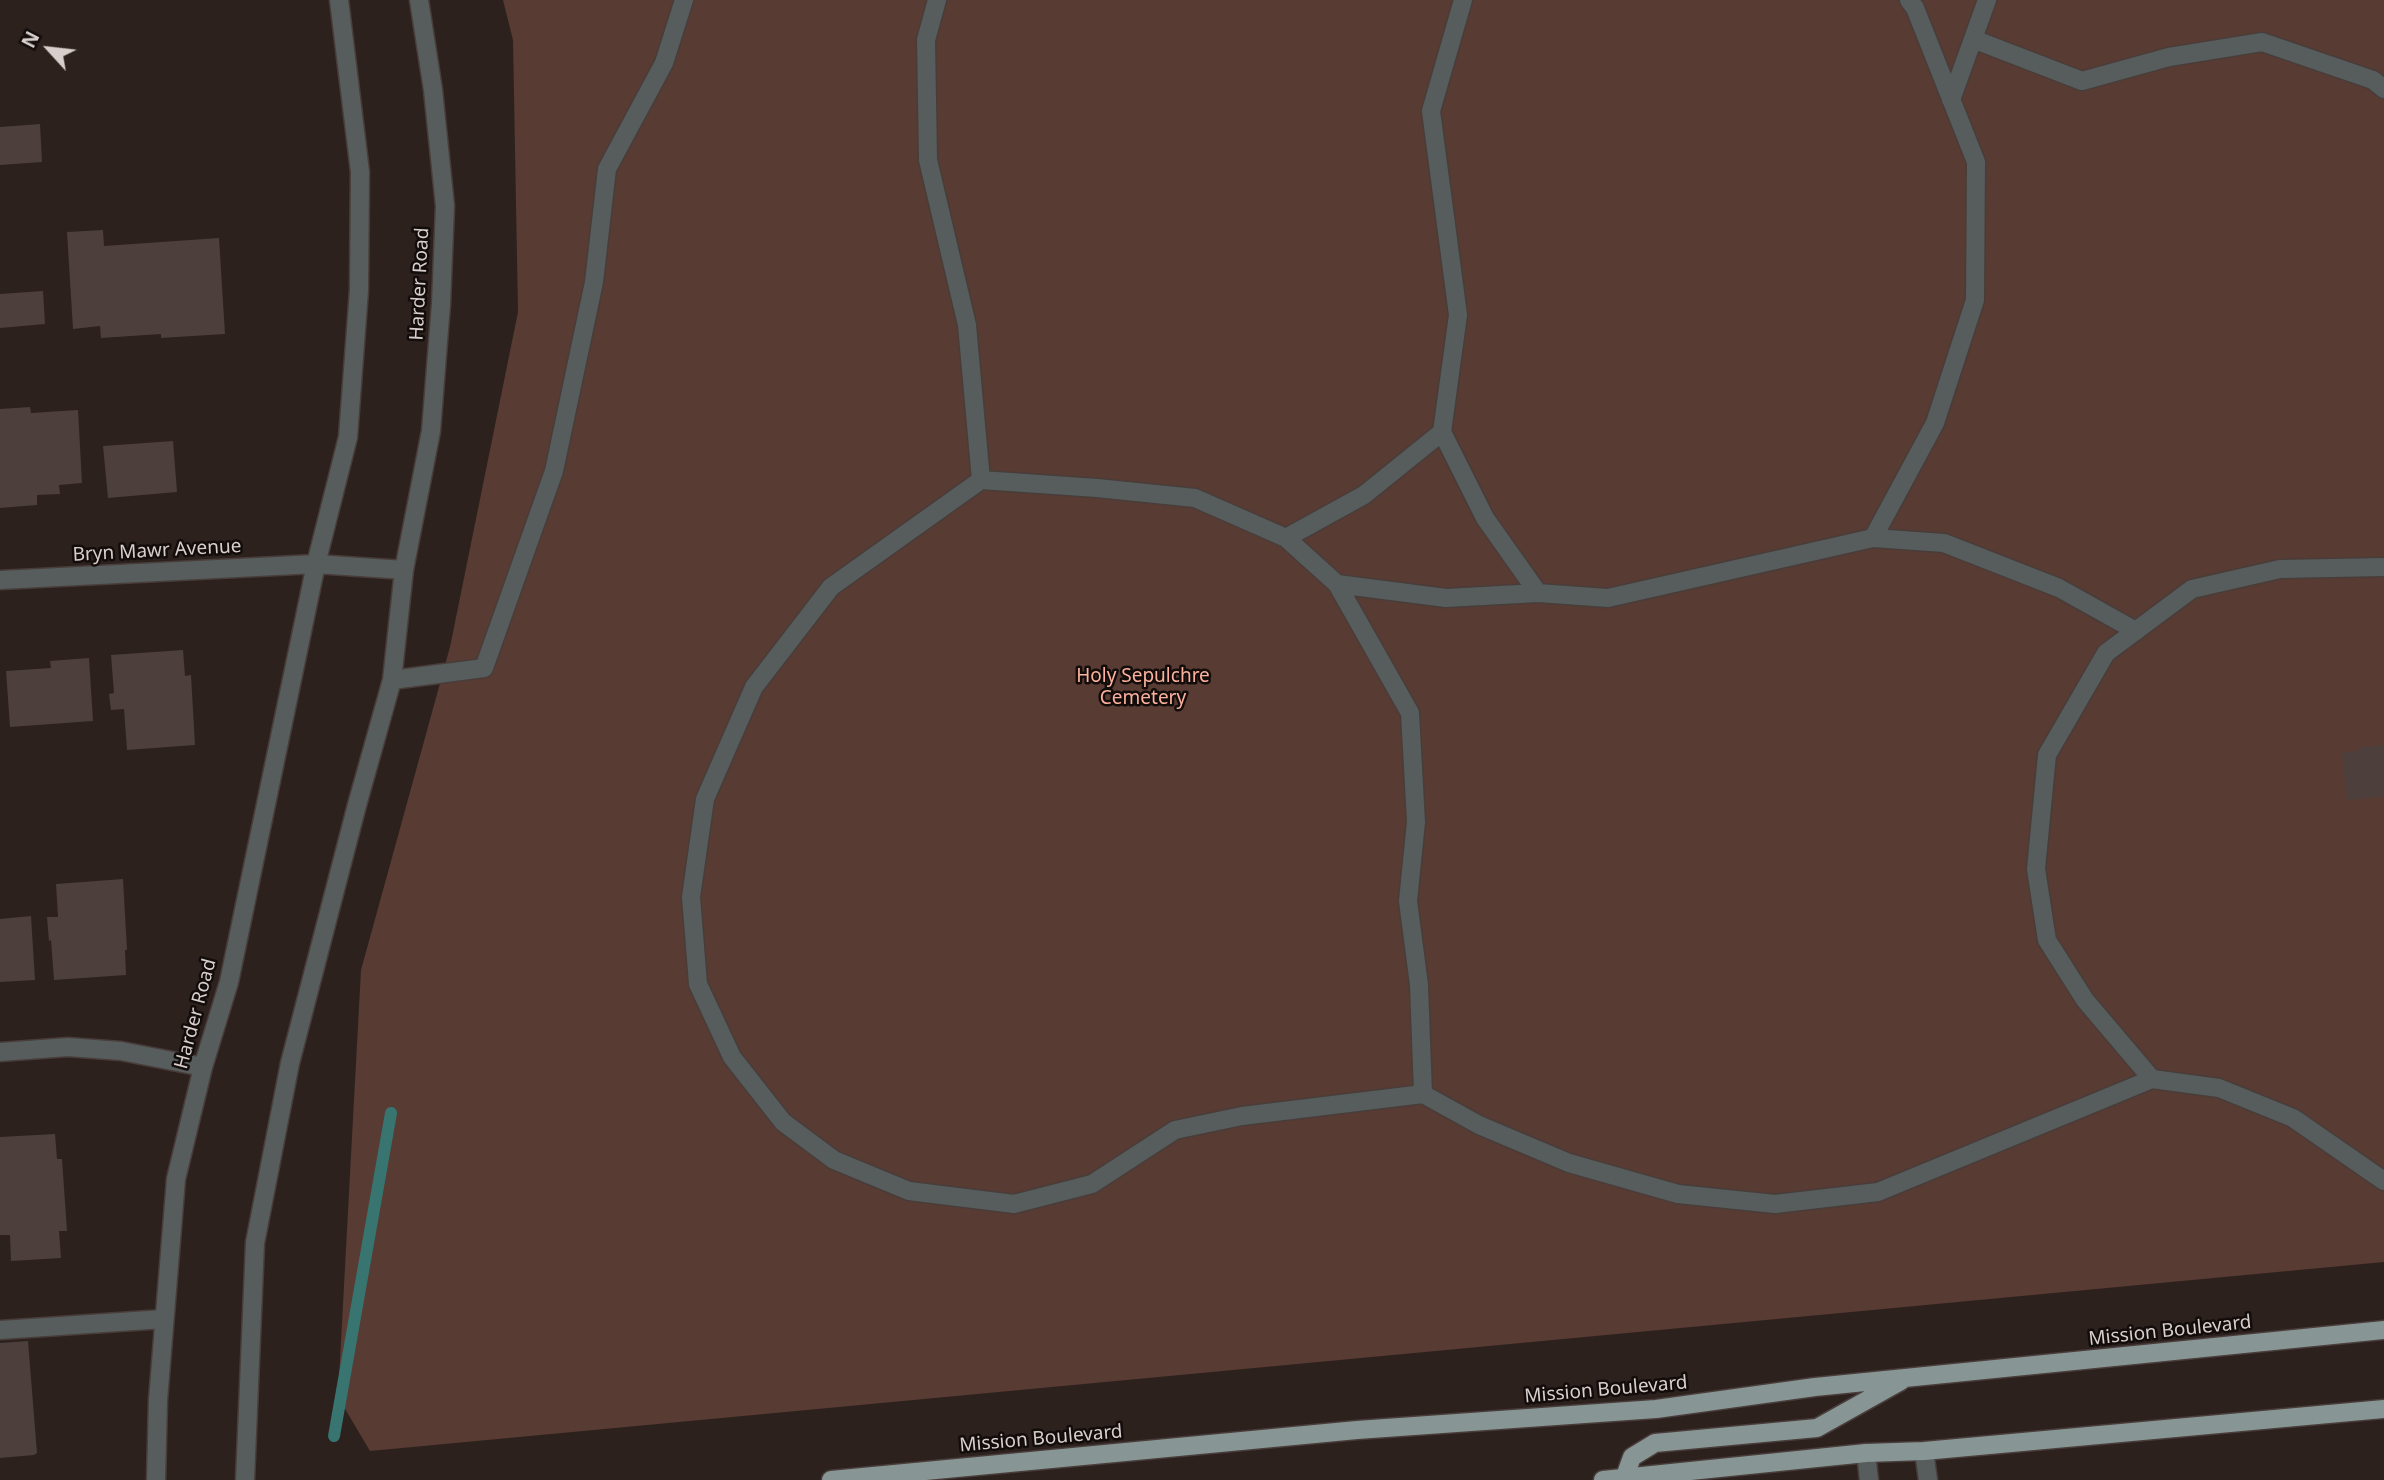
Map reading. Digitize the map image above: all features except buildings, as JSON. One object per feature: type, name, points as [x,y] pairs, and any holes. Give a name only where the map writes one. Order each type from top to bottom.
[{"type":"main road","name":"Mission Boulevard","points":[[831,1480],[1357,1430],[1656,1409],[1815,1387],[2384,1329]]},
{"type":"main road","points":[[1624,1480],[1632,1457],[1655,1443],[1817,1428],[1908,1377]]},
{"type":"main road","points":[[1603,1480],[1624,1480],[1867,1453],[1924,1451],[2384,1409]]},
{"type":"street","name":"Harder Road","points":[[156,1480],[163,1319],[176,1179],[203,1067],[229,982],[316,564],[348,437],[359,290],[360,172],[339,0]]},
{"type":"street","name":"Harder Road","points":[[245,1480],[255,1243],[290,1063],[392,680],[404,570],[431,431],[445,206],[433,90],[419,0]]},
{"type":"street","points":[[392,680],[484,667],[554,471],[594,282],[607,169],[664,63],[684,0]]},
{"type":"street","points":[[937,0],[926,40],[928,160],[967,325],[981,480]]},
{"type":"street","points":[[1463,0],[1432,111],[1458,315],[1442,432],[1485,518],[1538,593]]},
{"type":"street","points":[[1873,538],[1935,423],[1975,300],[1976,162],[1916,8],[1909,0]]},
{"type":"street","points":[[1951,100],[1987,0]]},
{"type":"street","points":[[1973,39],[2082,81],[2169,57],[2262,42],[2373,80],[2384,89]]},
{"type":"street","points":[[1286,538],[1364,495],[1442,432]]},
{"type":"street","points":[[1423,1094],[1419,985],[1408,901],[1416,822],[1410,713],[1337,584],[1286,538],[1195,498],[981,480],[831,587],[754,687],[705,799],[691,897],[698,984],[733,1057],[783,1122],[834,1160],[909,1191],[1014,1203],[1091,1184],[1175,1130],[1242,1116],[1423,1094],[1479,1125],[1569,1163],[1678,1194],[1775,1204],[1878,1192],[2152,1079],[2219,1088],[2293,1118],[2384,1181]]},
{"type":"street","points":[[1337,584],[1446,598],[1538,593],[1608,598],[1873,538],[1944,543],[2059,587],[2136,631]]},
{"type":"street","points":[[316,564],[404,570]]},
{"type":"street","name":"Bryn Mawr Avenue","points":[[0,580],[316,564]]},
{"type":"street","points":[[2152,1079],[2085,1000],[2047,940],[2036,869],[2047,755],[2106,653],[2192,589],[2280,569],[2384,566]]},
{"type":"street","points":[[0,1052],[68,1047],[121,1051],[203,1067]]},
{"type":"street","points":[[0,1330],[163,1319]]},
{"type":"street","points":[[1924,1451],[1928,1480]]},
{"type":"street","points":[[1867,1453],[1869,1480]]},
{"type":"green space","name":"Holy Sepulchre Cemetery","points":[[503,0],[2384,0],[2384,1262],[370,1451],[338,1397],[361,970],[450,647],[518,312],[513,40]]},
{"type":"waterway","points":[[334,1436],[391,1113]]}]
